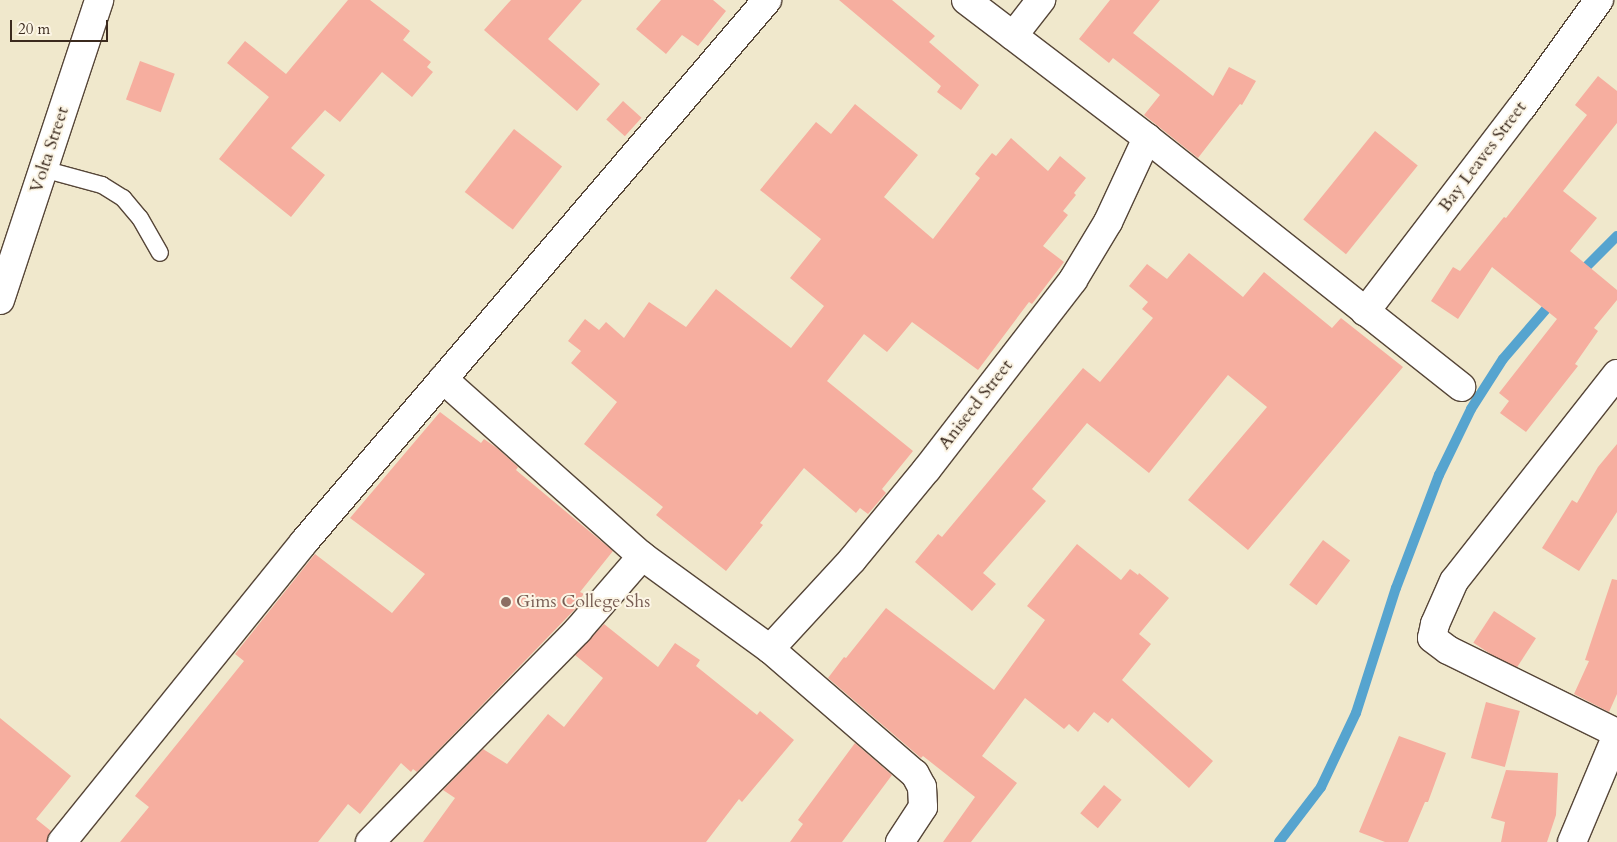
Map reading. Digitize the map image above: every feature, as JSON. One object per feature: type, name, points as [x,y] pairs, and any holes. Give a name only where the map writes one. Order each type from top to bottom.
[{"type":"street","name":"Volta Street","points":[[0,300],[99,0]]},
{"type":"street","points":[[62,842],[304,542],[767,0]]},
{"type":"street","points":[[966,0],[1147,138],[1461,387]]},
{"type":"street","points":[[1013,36],[1041,0]]},
{"type":"street","name":"Bay Leaves Street","points":[[1365,312],[1522,107],[1598,0]]},
{"type":"street","name":"Aniseed Street","points":[[770,649],[852,560],[927,470],[1073,280],[1108,222],[1147,138]]},
{"type":"street","points":[[1572,842],[1617,734],[1448,650],[1432,638],[1435,624],[1454,581],[1617,374]]},
{"type":"street","points":[[443,379],[642,556],[770,649],[915,774],[922,786],[923,807],[900,842]]},
{"type":"street","points":[[370,842],[578,630],[642,556]]},
{"type":"lane","points":[[43,169],[102,185],[122,198],[140,218],[160,253]]},
{"type":"building","points":[[348,0],[370,0],[410,31],[403,40],[431,62],[427,67],[433,72],[412,97],[382,72],[340,122],[325,110],[291,148],[325,175],[291,217],[219,159],[269,97],[227,63],[245,41],[286,74]]},
{"type":"building","points":[[511,0],[582,0],[548,39],[600,84],[577,111],[484,30]]},
{"type":"building","points":[[661,0],[713,0],[726,11],[698,46],[682,35],[666,54],[636,29]]},
{"type":"building","points":[[839,0],[892,0],[935,36],[929,42],[979,85],[961,110],[937,92],[941,86]]},
{"type":"building","points":[[1110,0],[1160,0],[1133,33],[1213,96],[1229,67],[1256,81],[1242,105],[1240,104],[1198,158],[1144,115],[1160,95],[1113,58],[1109,63],[1079,39]]},
{"type":"building","points":[[140,61],[175,74],[161,112],[126,100]]},
{"type":"building","points":[[1598,76],[1617,91],[1617,123],[1563,191],[1597,218],[1570,251],[1617,290],[1617,300],[1594,328],[1598,331],[1575,364],[1578,366],[1526,432],[1500,413],[1509,401],[1499,393],[1557,319],[1492,267],[1458,319],[1431,301],[1453,267],[1460,271],[1504,217],[1506,218],[1587,115],[1575,105]]},
{"type":"building","points":[[623,101],[642,118],[625,136],[606,120]]},
{"type":"building","points":[[855,104],[918,155],[884,197],[933,239],[980,178],[975,174],[992,153],[996,156],[1011,138],[1048,171],[1060,156],[1086,178],[1074,193],[1076,195],[1063,211],[1068,215],[1043,246],[1064,262],[1032,304],[1029,302],[978,370],[912,322],[887,352],[864,334],[827,381],[913,451],[882,489],[886,493],[868,514],[860,508],[856,513],[804,468],[760,523],[763,525],[726,571],[656,515],[663,507],[584,444],[617,402],[571,363],[581,351],[568,341],[585,319],[599,330],[606,322],[624,338],[649,302],[686,327],[716,289],[791,348],[824,306],[790,278],[821,239],[760,190],[816,122],[831,134]]},
{"type":"building","points":[[514,129],[562,167],[513,230],[465,192]]},
{"type":"building","points":[[1375,131],[1418,166],[1346,254],[1303,220]]},
{"type":"building","points":[[1189,253],[1243,297],[1264,272],[1332,328],[1341,318],[1403,367],[1248,550],[1188,500],[1267,407],[1228,375],[1149,473],[1087,423],[1032,489],[1046,501],[983,573],[996,584],[972,611],[915,562],[938,534],[942,537],[1083,368],[1100,382],[1153,318],[1142,309],[1148,302],[1129,286],[1147,264],[1167,279]]},
{"type":"building","points":[[440,412],[481,443],[484,439],[497,448],[518,467],[516,470],[613,551],[580,592],[584,594],[577,602],[580,604],[417,772],[413,769],[411,772],[401,763],[360,814],[348,804],[318,842],[120,842],[149,807],[135,796],[244,661],[235,654],[315,554],[392,613],[425,574],[350,518]]},
{"type":"building","points":[[1617,444],[1617,512],[1579,571],[1542,548],[1572,500],[1577,503],[1598,467]]},
{"type":"building","points":[[1323,540],[1350,560],[1316,605],[1289,585]]},
{"type":"building","points":[[1077,544],[1121,580],[1130,569],[1138,575],[1139,573],[1169,598],[1139,634],[1151,644],[1122,680],[1213,761],[1189,788],[1112,718],[1108,723],[1094,712],[1078,732],[1069,724],[1064,729],[1025,698],[982,756],[1017,783],[971,842],[943,842],[975,797],[923,756],[921,758],[828,678],[886,608],[994,690],[1045,620],[1027,606]]},
{"type":"building","points":[[1612,579],[1617,580],[1617,694],[1609,712],[1574,694],[1589,661],[1585,660]]},
{"type":"building","points":[[1494,611],[1536,638],[1515,670],[1473,643]]},
{"type":"building","points":[[604,624],[658,667],[675,643],[700,660],[696,666],[757,715],[760,711],[794,740],[742,802],[739,799],[706,842],[423,842],[455,798],[443,790],[483,749],[507,764],[548,714],[564,727],[603,678],[575,655]]},
{"type":"building","points":[[1486,702],[1520,711],[1505,767],[1471,758]]},
{"type":"building","points":[[0,718],[71,776],[36,819],[51,831],[47,842],[0,842]]},
{"type":"building","points":[[1399,736],[1446,753],[1428,802],[1425,802],[1408,842],[1385,842],[1359,832]]},
{"type":"building","points":[[855,743],[892,775],[842,842],[790,842],[803,824],[798,820]]},
{"type":"building","points":[[1506,770],[1558,773],[1556,815],[1547,842],[1501,842],[1505,822],[1491,818]]},
{"type":"building","points":[[1104,785],[1122,800],[1098,828],[1080,813]]},
{"type":"waterway","points":[[1578,275],[1617,236]]},
{"type":"waterway","points":[[1279,842],[1321,787],[1356,713],[1396,588],[1439,475],[1471,409],[1503,359],[1554,300]]},
{"type":"place","name":"Gims College Shs","points":[[506,602]]}]
